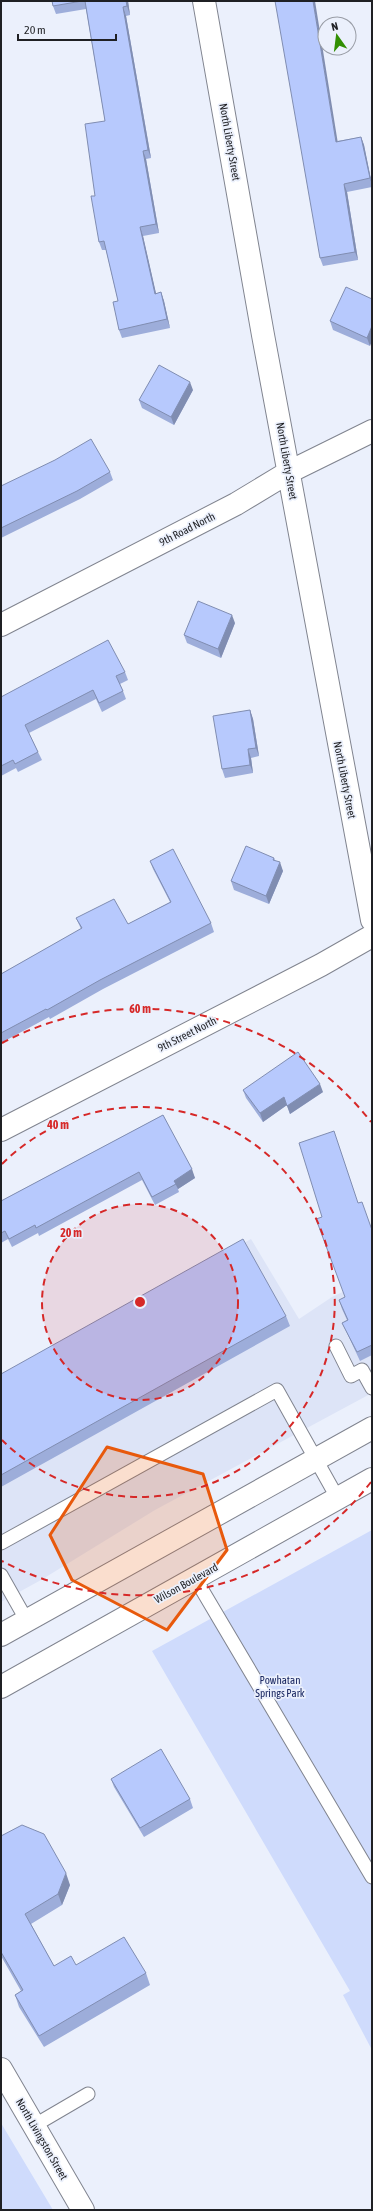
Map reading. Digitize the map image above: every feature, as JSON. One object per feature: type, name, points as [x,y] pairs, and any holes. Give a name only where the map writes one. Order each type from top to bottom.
[{"type":"street","name":"North Liberty Street","points":[[204,1],[372,920]]},
{"type":"street","name":"9th Road North","points":[[1,625],[236,504],[289,472],[372,431]]},
{"type":"street","name":"9th Street North","points":[[1,1130],[321,965],[372,936]]},
{"type":"street","points":[[1,1635],[372,1428]]},
{"type":"street","name":"Wilson Boulevard","points":[[1,1687],[372,1479]]},
{"type":"street","name":"North Livingston Street","points":[[1,2069],[35,2125],[83,2210]]},
{"type":"lane","points":[[336,1346],[351,1376],[362,1370],[372,1388]]},
{"type":"lane","points":[[1,1543],[277,1390],[338,1499]]},
{"type":"lane","points":[[1,1575],[27,1621]]},
{"type":"lane","points":[[195,1578],[372,1877]]},
{"type":"lane","points":[[35,2125],[88,2094]]},
{"type":"highlighted area","points":[[107,1447],[203,1474],[227,1550],[167,1630],[72,1580],[50,1535]]},
{"type":"shaded area","points":[[251,1239],[299,1319],[332,1297],[372,1278],[372,1393],[155,1510],[41,1580],[1,1602],[1,1376]]},
{"type":"green space","name":"Powhatan Springs Park","points":[[372,1530],[372,2050],[343,1995],[350,1991],[152,1651]]},
{"type":"green space","points":[[1,2123],[53,2210],[1,2210]]},
{"type":"building","points":[[52,1],[82,1],[53,6]]},
{"type":"building","points":[[85,1],[126,1],[127,6],[123,7],[148,150],[143,151],[156,224],[140,227],[155,294],[161,292],[167,319],[119,330],[113,302],[118,301],[104,241],[99,242],[91,196],[95,196],[85,124],[105,121]]},
{"type":"building","points":[[275,1],[313,1],[317,26],[317,56],[322,56],[336,142],[361,137],[370,178],[344,184],[355,252],[320,258]]},
{"type":"building","points":[[346,287],[372,299],[372,326],[367,338],[330,321]]},
{"type":"building","points":[[159,365],[190,382],[171,417],[139,400]]},
{"type":"building","points":[[91,439],[110,472],[77,491],[1,528],[1,486],[55,460]]},
{"type":"building","points":[[198,601],[232,615],[218,649],[184,635]]},
{"type":"building","points":[[108,640],[125,672],[116,676],[123,691],[99,703],[93,690],[25,725],[38,752],[15,764],[13,760],[1,766],[1,697]]},
{"type":"building","points":[[250,710],[256,748],[248,749],[250,765],[222,769],[213,716]]},
{"type":"building","points":[[246,846],[280,862],[266,896],[231,881]]},
{"type":"building","points":[[173,849],[211,923],[1,1033],[1,974],[82,928],[76,918],[114,899],[128,924],[171,902],[150,861]]},
{"type":"building","points":[[298,1052],[320,1084],[287,1106],[284,1097],[260,1113],[243,1090]]},
{"type":"building","points":[[163,1115],[192,1169],[174,1181],[176,1184],[152,1197],[139,1172],[36,1228],[35,1225],[9,1239],[5,1231],[1,1233],[1,1201]]},
{"type":"building","points":[[334,1131],[358,1203],[362,1202],[372,1230],[372,1345],[357,1352],[342,1323],[348,1320],[339,1300],[345,1297],[316,1219],[322,1217],[299,1143]]},
{"type":"building","points":[[243,1239],[286,1316],[1,1475],[1,1374]]},
{"type":"building","points":[[161,1749],[190,1799],[140,1828],[111,1779]]},
{"type":"building","points":[[22,1825],[44,1834],[66,1873],[58,1894],[25,1914],[54,1966],[71,1956],[76,1965],[124,1937],[146,1973],[39,2036],[15,1995],[23,1990],[1,1952],[1,1836]]}]
